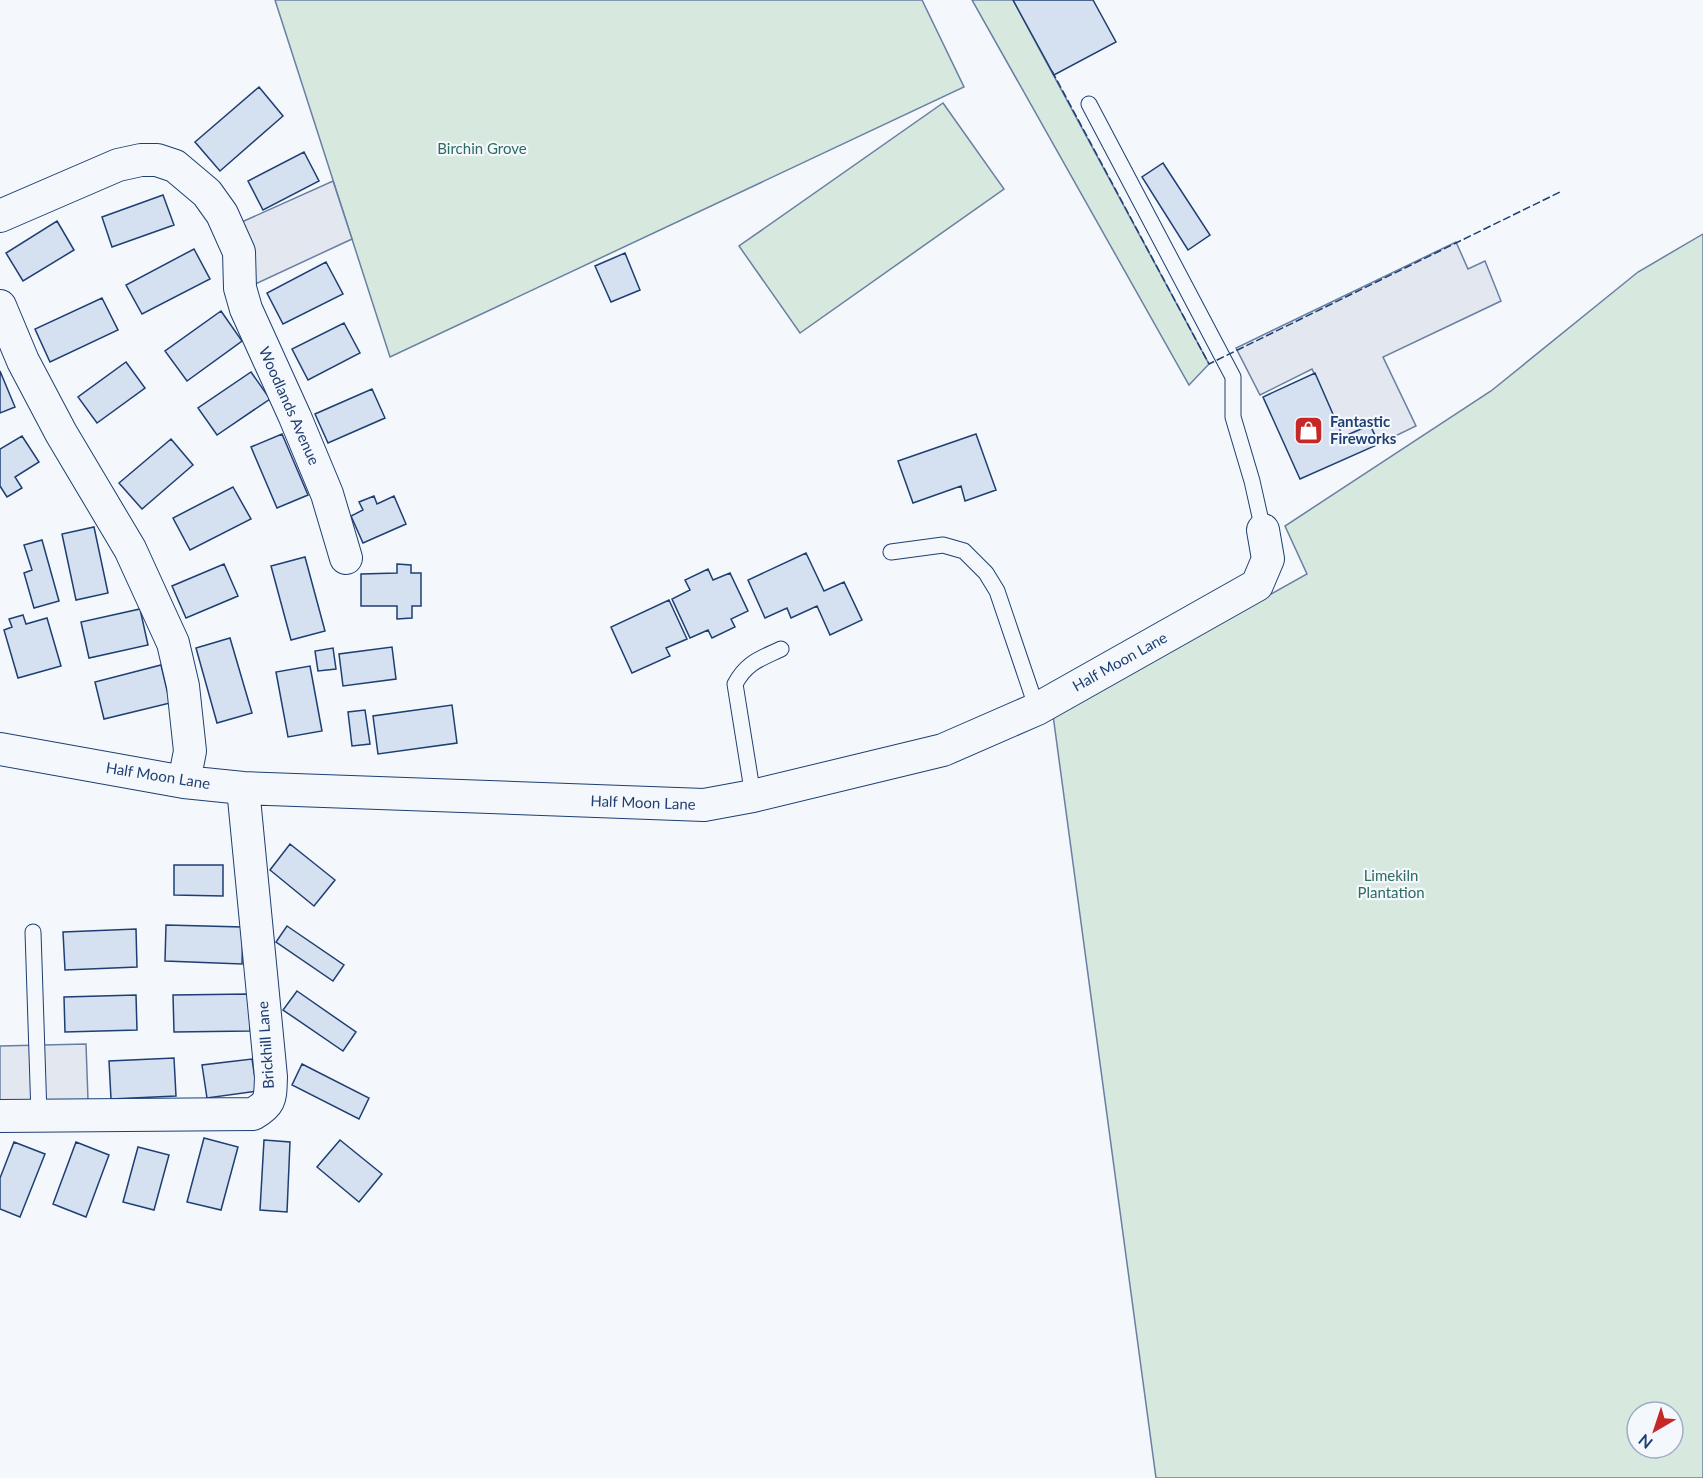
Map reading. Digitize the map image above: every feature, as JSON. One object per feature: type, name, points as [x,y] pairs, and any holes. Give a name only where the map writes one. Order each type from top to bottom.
[{"type":"street","name":"Woodlands Avenue","points":[[0,216],[118,165],[141,160],[157,160],[175,166],[207,193],[222,214],[240,252],[240,288],[246,309],[318,472],[346,558]]},
{"type":"street","points":[[0,307],[23,361],[61,433],[130,549],[173,643],[183,686],[190,751],[184,782]]},
{"type":"street","name":"Half Moon Lane","points":[[0,749],[184,782],[243,788],[704,805],[753,796],[943,750],[1037,709],[1257,585],[1268,559],[1263,530]]},
{"type":"street","name":"Brickhill Lane","points":[[0,1116],[253,1114],[265,1107],[269,1101],[271,1077],[243,788]]},
{"type":"lane","points":[[1089,104],[1233,377],[1233,417],[1252,481],[1263,530]]},
{"type":"lane","points":[[891,552],[943,545],[964,551],[986,573],[997,591],[1037,709]]},
{"type":"lane","points":[[753,796],[735,684],[742,671],[753,662],[782,649]]},
{"type":"lane","points":[[33,932],[39,1115]]},
{"type":"green space","name":"Birchin Grove","points":[[275,0],[922,0],[964,87],[390,357]]},
{"type":"green space","points":[[972,0],[1013,0],[1209,364],[1189,385]]},
{"type":"green space","points":[[943,103],[1004,189],[800,333],[739,246]]},
{"type":"green space","name":"Limekiln Plantation","points":[[1703,234],[1703,1478],[1156,1478],[1053,715],[1307,574],[1285,526],[1491,391],[1638,272]]},
{"type":"shaded area","points":[[333,181],[352,239],[251,286],[235,225]]},
{"type":"shaded area","points":[[1456,242],[1468,269],[1485,261],[1501,301],[1383,357],[1416,426],[1379,444],[1370,425],[1343,437],[1312,369],[1260,395],[1236,348]]},
{"type":"shaded area","points":[[86,1044],[88,1100],[0,1102],[0,1046]]},
{"type":"building","points":[[1013,0],[1093,0],[1116,42],[1054,75]]},
{"type":"building","points":[[259,87],[283,116],[220,171],[195,142]]},
{"type":"building","points":[[304,152],[319,181],[263,210],[248,181]]},
{"type":"building","points":[[1163,163],[1210,235],[1188,250],[1142,177]]},
{"type":"building","points":[[163,195],[174,225],[112,247],[102,217]]},
{"type":"building","points":[[57,221],[74,250],[23,281],[6,253]]},
{"type":"building","points":[[194,249],[210,279],[142,314],[126,285]]},
{"type":"building","points":[[625,253],[640,290],[611,302],[595,266]]},
{"type":"building","points":[[326,262],[343,294],[283,324],[267,293]]},
{"type":"building","points":[[102,298],[118,330],[50,362],[35,329]]},
{"type":"building","points":[[221,311],[242,341],[187,381],[165,351]]},
{"type":"building","points":[[344,323],[360,353],[308,380],[292,349]]},
{"type":"building","points":[[126,362],[145,388],[97,423],[78,397]]},
{"type":"building","points":[[0,371],[15,407],[0,413]]},
{"type":"building","points":[[251,372],[270,399],[217,435],[198,408]]},
{"type":"building","name":"Fantastic Fireworks","points":[[1315,373],[1343,437],[1370,425],[1379,444],[1300,479],[1263,397]]},
{"type":"building","points":[[372,389],[385,418],[328,443],[315,414]]},
{"type":"building","points":[[282,434],[308,495],[277,508],[251,447]]},
{"type":"building","points":[[976,434],[996,490],[965,501],[961,486],[913,503],[898,461]]},
{"type":"building","points":[[22,436],[39,462],[15,477],[22,488],[7,497],[0,486],[0,449]]},
{"type":"building","points":[[171,439],[193,465],[142,509],[119,483]]},
{"type":"building","points":[[233,487],[251,519],[190,550],[173,518]]},
{"type":"building","points":[[374,496],[377,504],[394,496],[406,524],[363,543],[351,516],[363,510],[359,502]]},
{"type":"building","points":[[94,527],[108,593],[76,600],[62,534]]},
{"type":"building","points":[[42,540],[59,601],[34,608],[24,573],[32,570],[24,545]]},
{"type":"building","points":[[806,553],[824,591],[844,582],[862,620],[830,635],[817,606],[791,618],[787,608],[765,618],[748,580]]},
{"type":"building","points":[[305,557],[325,631],[291,640],[271,566]]},
{"type":"building","points":[[224,564],[238,596],[186,618],[172,586]]},
{"type":"building","points":[[397,564],[411,565],[411,573],[421,573],[421,606],[412,606],[412,618],[397,619],[397,606],[361,606],[361,574],[397,573]]},
{"type":"building","points":[[708,569],[713,580],[730,573],[748,611],[731,619],[735,627],[712,638],[708,630],[690,638],[672,599],[690,590],[685,580]]},
{"type":"building","points":[[669,600],[687,639],[666,648],[670,656],[632,673],[611,627]]},
{"type":"building","points":[[140,609],[148,645],[89,658],[81,622]]},
{"type":"building","points":[[23,615],[26,624],[47,618],[61,666],[18,678],[4,630],[12,627],[9,619]]},
{"type":"building","points":[[230,638],[252,713],[217,723],[196,648]]},
{"type":"building","points":[[392,647],[396,679],[343,686],[339,654]]},
{"type":"building","points":[[333,648],[336,669],[318,671],[315,651]]},
{"type":"building","points":[[161,665],[170,703],[104,719],[95,682]]},
{"type":"building","points":[[310,666],[322,731],[288,737],[276,672]]},
{"type":"building","points":[[452,705],[457,743],[378,754],[373,716]]},
{"type":"building","points":[[365,710],[370,744],[352,746],[348,712]]},
{"type":"building","points":[[290,844],[335,880],[314,906],[270,870]]},
{"type":"building","points":[[174,865],[223,865],[223,896],[174,895]]},
{"type":"building","points":[[166,925],[243,927],[242,964],[165,961]]},
{"type":"building","points":[[287,926],[344,965],[333,981],[276,942]]},
{"type":"building","points":[[136,929],[137,967],[65,970],[63,932]]},
{"type":"building","points":[[297,991],[356,1032],[343,1051],[283,1010]]},
{"type":"building","points":[[249,994],[250,1031],[174,1032],[173,995]]},
{"type":"building","points":[[136,995],[137,1030],[65,1032],[64,997]]},
{"type":"building","points":[[174,1058],[176,1096],[111,1099],[109,1061]]},
{"type":"building","points":[[252,1059],[257,1091],[207,1098],[202,1065]]},
{"type":"building","points":[[302,1064],[369,1098],[359,1119],[292,1085]]},
{"type":"building","points":[[204,1138],[238,1147],[221,1210],[187,1202]]},
{"type":"building","points":[[264,1140],[290,1142],[287,1212],[260,1210]]},
{"type":"building","points":[[340,1140],[382,1174],[359,1202],[317,1167]]},
{"type":"building","points":[[14,1142],[45,1154],[20,1217],[0,1209],[0,1178]]},
{"type":"building","points":[[76,1142],[109,1155],[86,1217],[53,1204]]},
{"type":"building","points":[[138,1147],[169,1155],[154,1210],[123,1202]]},
{"type":"fence","points":[[1052,71],[1209,364],[1560,192]]},
{"type":"place","name":"Fantastic Fireworks","points":[[1309,431]]}]
